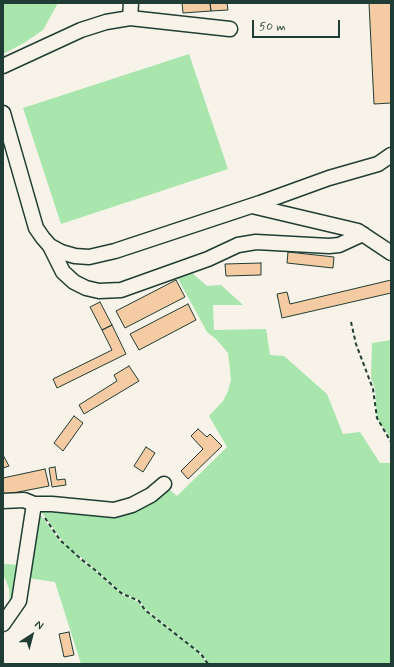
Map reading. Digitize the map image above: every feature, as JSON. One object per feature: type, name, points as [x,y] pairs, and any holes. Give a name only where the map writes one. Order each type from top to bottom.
[{"type":"street","points":[[130,18],[131,3]]},
{"type":"street","points":[[3,66],[81,30],[106,22],[130,18],[230,29]]},
{"type":"street","points":[[3,114],[36,228],[50,246],[62,272],[74,282],[86,288],[99,291],[121,290],[208,259],[238,245],[256,242],[329,246],[339,245],[363,234]]},
{"type":"street","points":[[50,246],[61,252],[75,256],[89,257],[114,251],[252,206],[330,178],[378,164],[391,155]]},
{"type":"street","points":[[252,206],[358,231],[391,253]]},
{"type":"street","points":[[3,501],[24,500],[34,504],[52,504],[114,510],[132,506],[151,496],[164,484]]},
{"type":"street","points":[[3,624],[19,601],[34,504]]},
{"type":"path","points":[[351,322],[356,344],[373,389],[377,418],[391,442]]},
{"type":"path","points":[[34,504],[60,540],[121,593],[139,601],[145,610],[201,654],[208,664]]},
{"type":"green space","points":[[3,3],[58,3],[43,30],[24,43],[3,54]]},
{"type":"green space","points":[[189,54],[228,169],[61,224],[23,108]]},
{"type":"green space","points":[[191,272],[207,286],[221,285],[243,305],[213,305],[214,330],[266,329],[270,355],[284,356],[327,394],[343,434],[360,432],[380,463],[391,463],[391,664],[209,664],[202,654],[146,609],[139,600],[122,593],[75,552],[81,560],[121,594],[138,602],[145,610],[186,642],[201,655],[207,664],[81,664],[55,582],[28,578],[37,510],[59,540],[68,546],[61,539],[40,510],[91,512],[166,487],[177,496],[227,447],[209,416],[223,401],[228,391],[231,380],[228,353],[216,339],[207,332],[177,277]]},
{"type":"green space","points":[[391,340],[391,439],[377,418],[375,389],[371,378],[372,343]]},
{"type":"green space","points":[[3,565],[21,565],[16,597],[10,607],[9,589],[5,578],[3,578]]},
{"type":"building","points":[[182,3],[210,3],[211,11],[183,13]]},
{"type":"building","points":[[210,3],[227,3],[228,10],[211,11]]},
{"type":"building","points":[[369,3],[391,3],[391,103],[374,104]]},
{"type":"building","points":[[288,252],[334,257],[333,268],[287,263]]},
{"type":"building","points":[[261,263],[261,275],[226,276],[225,264]]},
{"type":"building","points":[[176,280],[185,297],[125,328],[116,311]]},
{"type":"building","points":[[391,280],[391,293],[282,318],[277,294],[287,292],[290,304]]},
{"type":"building","points":[[100,302],[112,325],[102,330],[90,307]]},
{"type":"building","points":[[188,304],[196,320],[139,350],[130,334]]},
{"type":"building","points":[[112,325],[126,354],[57,388],[53,379],[112,350],[102,330]]},
{"type":"building","points":[[129,366],[139,381],[84,414],[79,405],[117,381],[114,375]]},
{"type":"building","points":[[74,416],[83,423],[63,451],[54,443]]},
{"type":"building","points":[[198,429],[207,437],[210,434],[222,446],[188,479],[181,471],[203,449],[191,436]]},
{"type":"building","points":[[146,447],[155,453],[143,472],[134,466]]},
{"type":"building","points":[[3,455],[9,466],[3,468]]},
{"type":"building","points":[[55,467],[57,480],[65,479],[66,485],[52,487],[49,468]]},
{"type":"building","points":[[45,469],[49,486],[3,495],[3,478]]},
{"type":"building","points":[[69,632],[74,655],[64,657],[59,634]]}]
